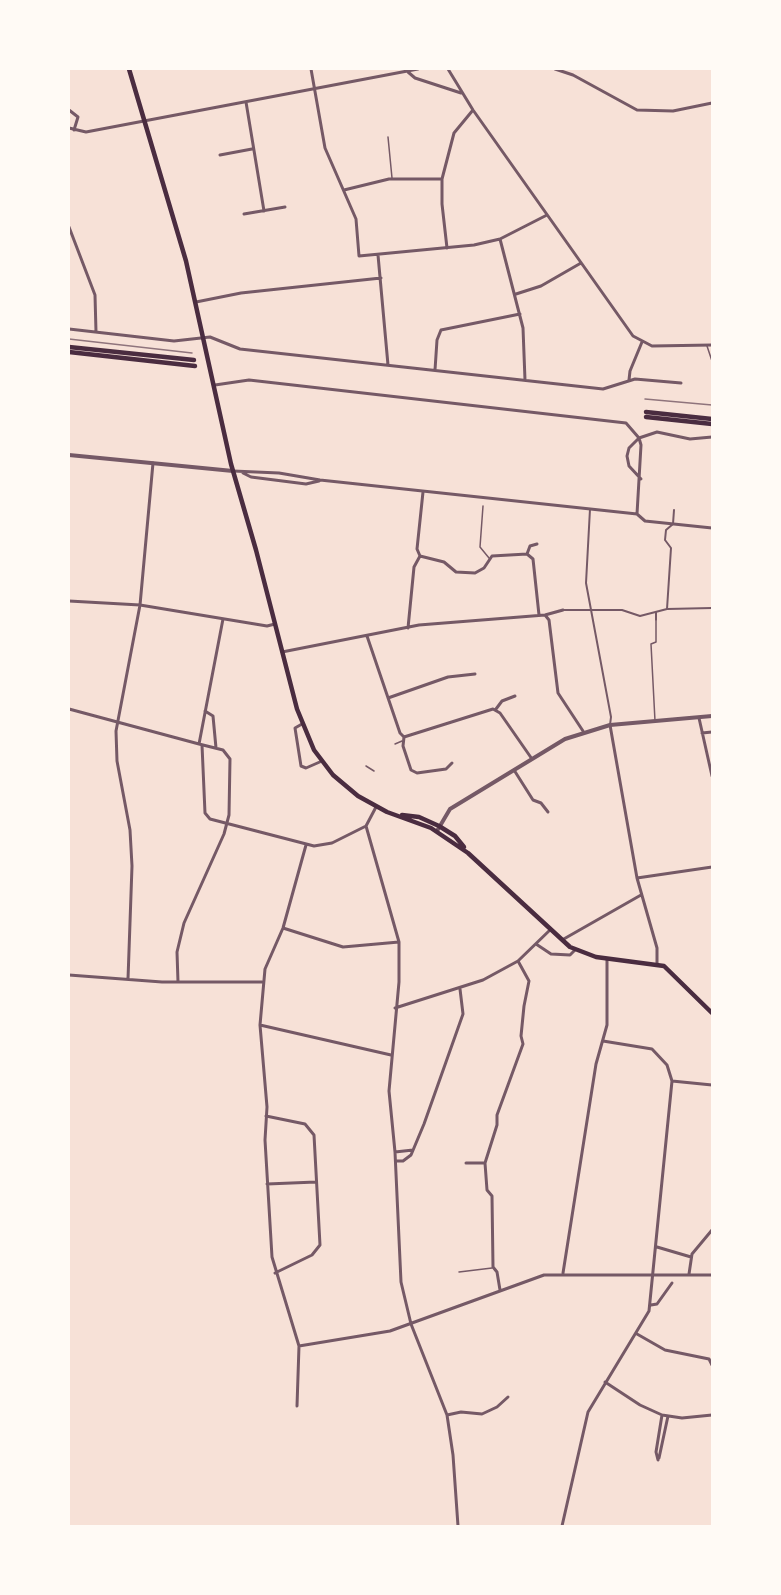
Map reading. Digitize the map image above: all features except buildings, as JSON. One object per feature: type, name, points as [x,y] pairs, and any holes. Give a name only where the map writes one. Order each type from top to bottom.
[{"type":"main road","points":[[129,69],[198,302],[233,471],[274,624],[302,723],[322,761],[342,784],[376,807],[390,813],[419,817],[455,836],[468,852],[575,950],[607,959],[666,967],[712,1013]]},
{"type":"main road","points":[[69,347],[195,363],[69,352]]},
{"type":"main road","points":[[712,419],[646,415],[712,424]]},
{"type":"street","points":[[311,69],[325,148],[358,228],[359,256],[447,248],[500,239],[548,215]]},
{"type":"street","points":[[69,128],[86,132],[418,69]]},
{"type":"street","points":[[448,69],[472,110],[631,334],[642,342],[654,346],[710,345]]},
{"type":"street","points":[[555,69],[573,75],[637,110],[663,112],[712,103]]},
{"type":"street","points":[[408,72],[415,78],[461,93]]},
{"type":"street","points":[[246,102],[264,211]]},
{"type":"street","points":[[69,110],[78,117],[74,130]]},
{"type":"street","points":[[447,248],[442,204],[442,179],[454,133],[472,110]]},
{"type":"street","points":[[220,155],[252,149]]},
{"type":"street","points":[[344,190],[392,179],[442,179]]},
{"type":"street","points":[[244,214],[285,207]]},
{"type":"street","points":[[69,227],[95,295],[96,332]]},
{"type":"street","points":[[500,239],[520,314],[525,344],[525,380]]},
{"type":"street","points":[[378,255],[388,365]]},
{"type":"street","points":[[516,294],[541,285],[581,263]]},
{"type":"street","points":[[198,302],[241,293],[381,278]]},
{"type":"street","points":[[435,370],[437,340],[441,330],[520,314]]},
{"type":"street","points":[[69,329],[174,341],[207,337],[240,349],[607,389],[629,380],[681,383]]},
{"type":"street","points":[[629,380],[630,371],[642,342]]},
{"type":"street","points":[[214,385],[249,380],[623,422],[639,438],[641,480],[637,514]]},
{"type":"street","points":[[641,480],[629,466],[627,456],[629,448],[639,438],[657,432],[690,439],[712,436]]},
{"type":"street","points":[[69,455],[241,472],[279,473],[320,480],[637,514],[645,521],[712,528]]},
{"type":"street","points":[[128,979],[132,866],[130,830],[117,761],[117,722],[140,605],[153,463]]},
{"type":"street","points":[[241,472],[251,477],[306,484],[320,480]]},
{"type":"street","points":[[278,480],[279,473]]},
{"type":"street","points":[[420,556],[417,549],[423,491]]},
{"type":"street","points":[[590,509],[586,564],[592,611],[611,717],[609,725],[637,878],[657,948],[657,964]]},
{"type":"street","points":[[667,609],[671,548],[665,540],[666,530],[673,524],[674,510]]},
{"type":"street","points":[[527,554],[530,546],[537,544]]},
{"type":"street","points":[[420,556],[444,562],[456,572],[475,573],[484,568],[489,558],[496,555],[527,554],[533,560],[539,615]]},
{"type":"street","points":[[408,628],[414,567],[420,556]]},
{"type":"street","points":[[69,601],[140,605],[267,626],[274,624]]},
{"type":"street","points":[[282,652],[408,628],[545,615],[563,610],[622,610],[640,616],[667,609],[712,608]]},
{"type":"street","points":[[656,612],[656,620]]},
{"type":"street","points":[[545,615],[549,620],[557,688],[566,708],[583,731]]},
{"type":"street","points":[[223,619],[200,745],[206,817],[306,845],[332,843],[366,826],[376,807]]},
{"type":"street","points":[[367,636],[414,772],[446,769],[452,763]]},
{"type":"street","points":[[388,698],[448,677],[475,674]]},
{"type":"street","points":[[403,739],[496,709],[502,701],[515,696]]},
{"type":"street","points":[[496,709],[532,759]]},
{"type":"street","points":[[69,710],[223,750],[230,759],[228,824],[184,922],[177,952],[178,982]]},
{"type":"street","points":[[205,711],[213,716],[216,748]]},
{"type":"street","points":[[438,828],[450,809],[557,743],[583,731],[609,725],[712,716]]},
{"type":"street","points":[[699,718],[712,776]]},
{"type":"street","points":[[302,723],[295,728],[301,766],[306,768],[322,761]]},
{"type":"street","points":[[702,733],[712,732]]},
{"type":"street","points":[[514,770],[533,800],[541,802],[548,812]]},
{"type":"street","points":[[366,826],[399,942],[399,982],[389,1091],[395,1152],[401,1282],[411,1324],[447,1416],[453,1455],[458,1526]]},
{"type":"street","points":[[297,1406],[299,1346],[275,1273],[267,1184],[266,1116],[260,1025],[262,982],[283,928],[306,845]]},
{"type":"street","points":[[637,878],[712,867]]},
{"type":"street","points":[[562,940],[641,894]]},
{"type":"street","points":[[283,928],[343,947],[399,942]]},
{"type":"street","points":[[395,1008],[460,989],[518,961],[551,929]]},
{"type":"street","points":[[536,944],[551,954],[570,955],[575,950]]},
{"type":"street","points":[[563,1273],[596,1064],[608,1019],[607,959]]},
{"type":"street","points":[[500,1290],[497,1272],[493,1268],[490,1234],[494,1226],[492,1196],[487,1190],[485,1162],[497,1125],[496,1115],[523,1044],[523,1016],[529,981],[518,961]]},
{"type":"street","points":[[69,975],[178,982],[262,982]]},
{"type":"street","points":[[395,1161],[408,1159],[413,1150],[464,1014],[460,989]]},
{"type":"street","points":[[260,1025],[391,1055]]},
{"type":"street","points":[[562,1526],[588,1412],[604,1382],[637,1334],[651,1305],[672,1082],[667,1065],[652,1049],[603,1041]]},
{"type":"street","points":[[672,1082],[712,1085]]},
{"type":"street","points":[[266,1116],[305,1124],[314,1135],[319,1247],[312,1255],[275,1273]]},
{"type":"street","points":[[395,1152],[413,1150]]},
{"type":"street","points":[[466,1163],[485,1162]]},
{"type":"street","points":[[267,1184],[316,1182]]},
{"type":"street","points":[[688,1274],[691,1257],[712,1230]]},
{"type":"street","points":[[657,1247],[691,1257]]},
{"type":"street","points":[[299,1346],[390,1331],[532,1278],[563,1273],[712,1275]]},
{"type":"street","points":[[651,1305],[657,1304],[672,1283]]},
{"type":"street","points":[[637,1334],[665,1350],[709,1359],[712,1365]]},
{"type":"street","points":[[604,1382],[639,1405],[662,1415],[697,1418],[712,1415]]},
{"type":"street","points":[[447,1416],[461,1413],[482,1414],[497,1407],[508,1397]]},
{"type":"street","points":[[662,1415],[656,1452],[658,1460],[662,1453],[668,1416]]},
{"type":"lane","points":[[387,137],[392,179]]},
{"type":"lane","points":[[710,345],[712,361]]},
{"type":"lane","points":[[483,506],[480,547],[489,558]]},
{"type":"lane","points":[[655,722],[651,644],[656,642],[656,620]]},
{"type":"lane","points":[[395,744],[403,739]]},
{"type":"lane","points":[[366,766],[374,771]]},
{"type":"lane","points":[[459,1272],[493,1268]]},
{"type":"railway","points":[[69,339],[192,353]]},
{"type":"railway","points":[[645,399],[712,405]]}]
